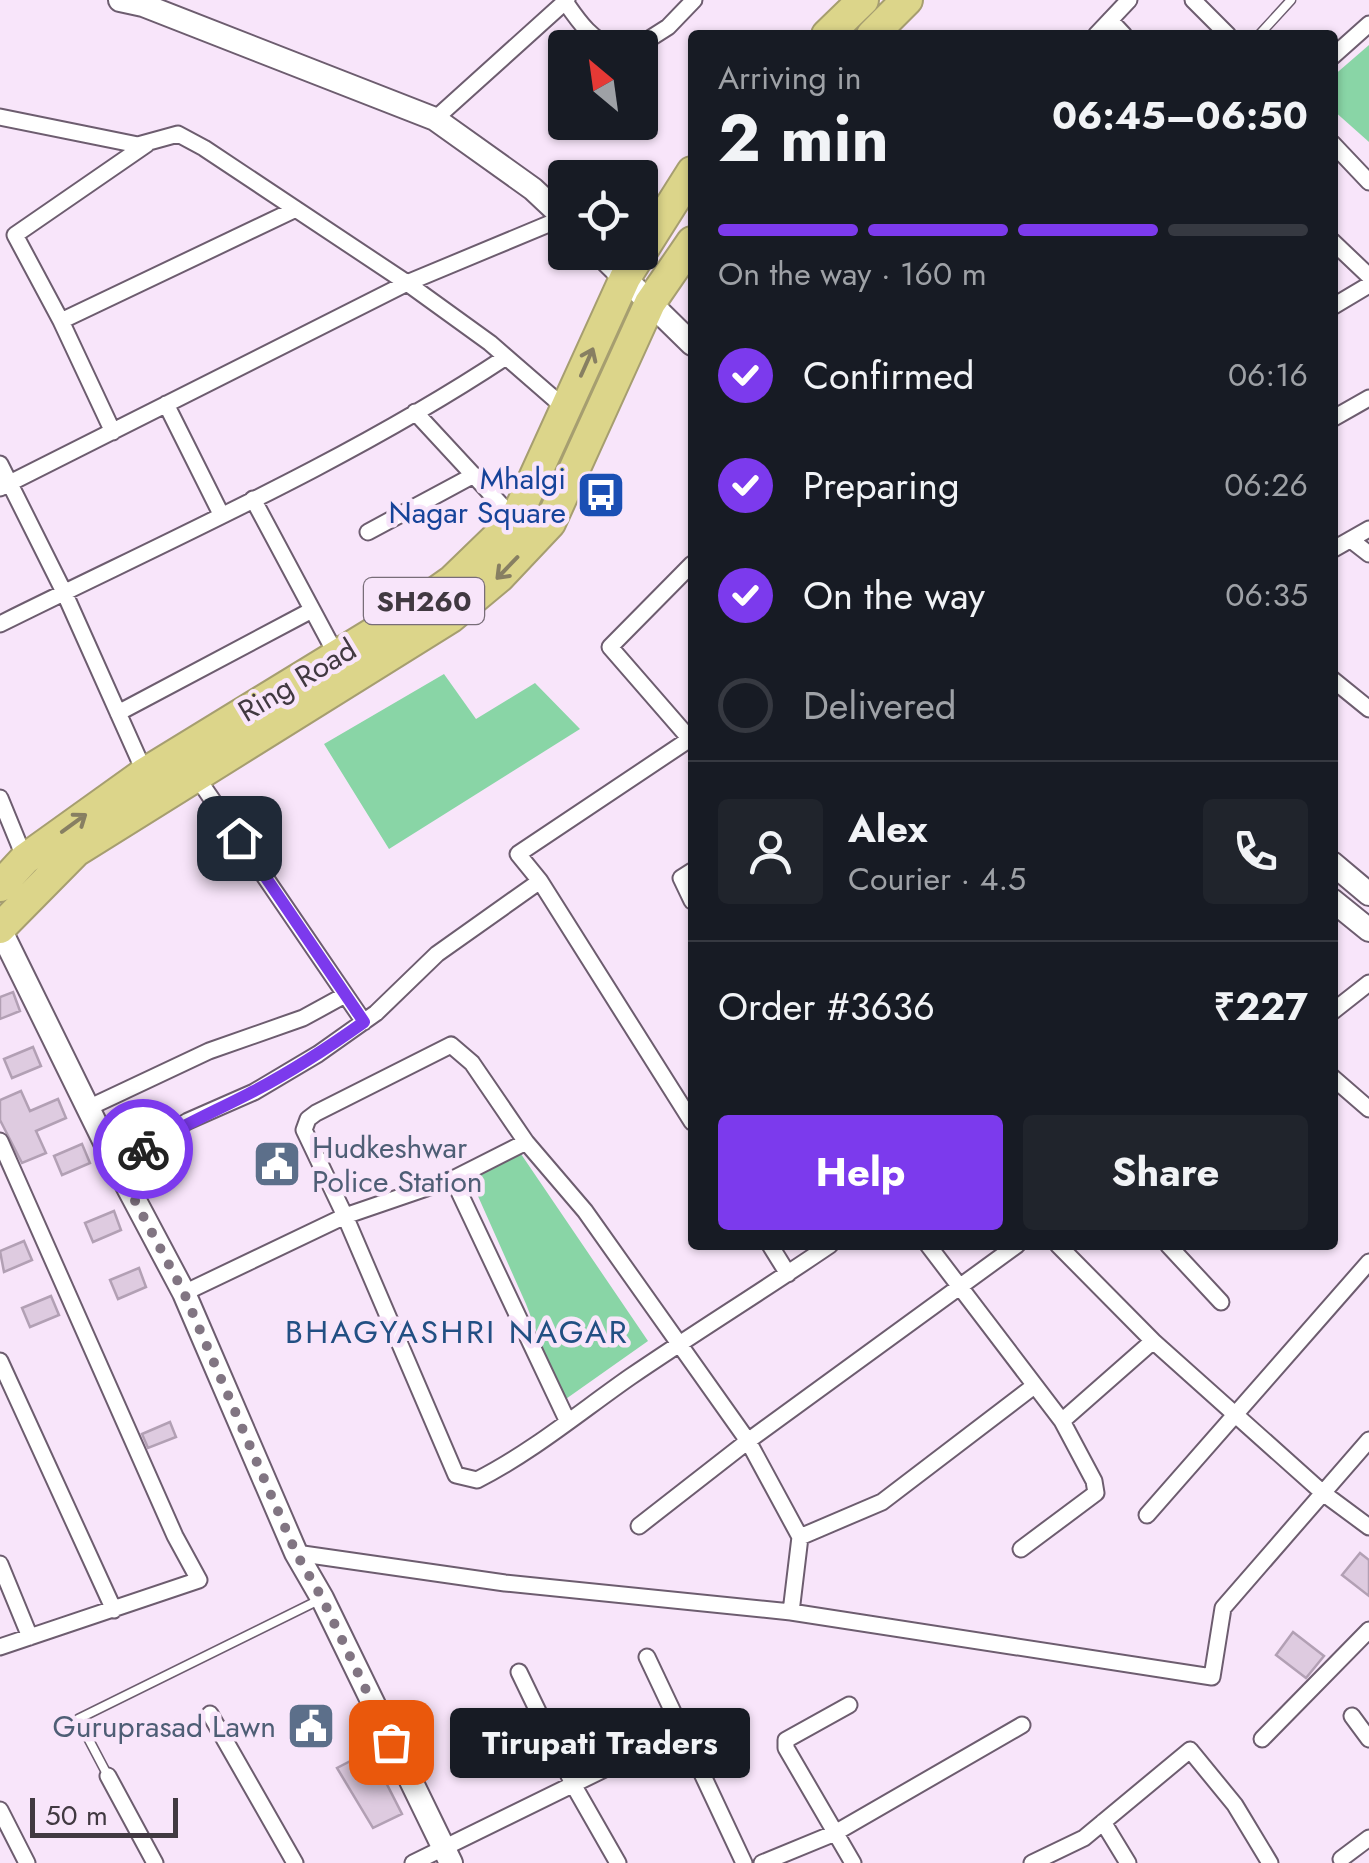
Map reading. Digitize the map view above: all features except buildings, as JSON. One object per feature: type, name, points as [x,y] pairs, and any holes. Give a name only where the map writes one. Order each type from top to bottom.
[{"type":"highway","points":[[833,30],[863,0]]},
{"type":"highway","points":[[877,30],[907,0]]},
{"type":"highway","name":"Ring Road","points":[[0,886],[14,849],[145,774],[452,581],[515,520],[625,278],[688,178]]},
{"type":"highway","name":"Ring Road","points":[[0,929],[76,851],[451,617],[499,576],[550,523],[650,304],[688,248]]},
{"type":"street","points":[[658,34],[694,0]]},
{"type":"street","points":[[1101,30],[1129,0]]},
{"type":"street","points":[[136,2],[435,119],[548,204]]},
{"type":"street","points":[[435,119],[567,2],[587,30]]},
{"type":"street","points":[[1201,3],[1224,30]]},
{"type":"street","points":[[1110,20],[1119,30]]},
{"type":"street","points":[[1338,52],[1369,24]]},
{"type":"street","points":[[0,117],[138,145],[178,134],[407,283],[506,357],[566,408]]},
{"type":"street","points":[[112,432],[62,322],[15,234],[150,142]]},
{"type":"street","points":[[1338,150],[1369,182]]},
{"type":"street","points":[[62,322],[296,209]]},
{"type":"street","points":[[5,485],[407,283],[548,226]]},
{"type":"street","points":[[1338,247],[1369,276]]},
{"type":"street","points":[[617,270],[688,340]]},
{"type":"street","points":[[1338,303],[1369,285]]},
{"type":"street","points":[[0,624],[253,499],[454,391],[506,357]]},
{"type":"street","points":[[1338,416],[1369,398]]},
{"type":"street","points":[[166,404],[222,514]]},
{"type":"street","points":[[415,412],[515,520]]},
{"type":"street","points":[[0,464],[5,485],[64,592],[145,774]]},
{"type":"street","points":[[368,532],[474,476]]},
{"type":"street","points":[[253,499],[337,656]]},
{"type":"street","points":[[1338,547],[1369,529]]},
{"type":"street","points":[[1351,540],[1369,554]]},
{"type":"street","points":[[688,568],[610,647],[688,737]]},
{"type":"street","points":[[118,713],[312,610]]},
{"type":"street","points":[[1338,684],[1369,709]]},
{"type":"street","points":[[688,742],[518,854],[540,881],[688,1116]]},
{"type":"street","points":[[196,776],[364,1022]]},
{"type":"street","points":[[0,798],[14,849]]},
{"type":"street","points":[[1338,868],[1369,894]]},
{"type":"street","points":[[116,1165],[188,1121],[254,1092],[318,1054],[364,1022],[437,954],[540,881]]},
{"type":"street","points":[[1338,905],[1369,930]]},
{"type":"street","points":[[0,929],[184,1293],[296,1553],[322,1598],[446,1856]]},
{"type":"street","points":[[1338,1007],[1369,983]]},
{"type":"street","points":[[88,1108],[209,1051],[303,1018],[345,995]]},
{"type":"street","points":[[791,1612],[800,1537],[748,1442],[678,1344],[585,1211],[526,1142],[472,1063],[450,1045],[308,1120],[304,1130],[456,1475],[477,1480],[511,1462],[678,1344],[823,1250]]},
{"type":"street","points":[[1338,1083],[1369,1109]]},
{"type":"street","points":[[0,1140],[175,1536],[199,1580],[0,1647]]},
{"type":"street","points":[[184,1293],[345,1216],[453,1179],[526,1142]]},
{"type":"street","points":[[453,1179],[567,1420]]},
{"type":"street","points":[[773,1250],[788,1274]]},
{"type":"street","points":[[932,1250],[1062,1422],[1094,1482],[1096,1493],[1021,1549]]},
{"type":"street","points":[[639,1526],[1011,1250]]},
{"type":"street","points":[[1063,1250],[1153,1341],[1323,1493],[1369,1527]]},
{"type":"street","points":[[1173,1250],[1221,1302]]},
{"type":"street","points":[[1147,1515],[1369,1262]]},
{"type":"street","points":[[1062,1422],[1153,1341]]},
{"type":"street","points":[[0,1361],[114,1610]]},
{"type":"street","points":[[800,1537],[882,1502],[1034,1386]]},
{"type":"street","points":[[296,1553],[505,1583],[791,1612],[1212,1676],[1224,1608],[1369,1440]]},
{"type":"street","points":[[0,1564],[30,1637]]},
{"type":"street","points":[[1262,1739],[1369,1630]]},
{"type":"street","points":[[647,1657],[744,1863]]},
{"type":"street","points":[[519,1672],[574,1786],[618,1863]]},
{"type":"street","points":[[850,1704],[786,1740],[786,1748],[854,1863]]},
{"type":"street","points":[[210,1714],[294,1863]]},
{"type":"street","points":[[1352,1716],[1369,1739]]},
{"type":"street","points":[[762,1863],[835,1833],[1022,1726]]},
{"type":"street","points":[[413,1863],[446,1856],[682,1732]]},
{"type":"street","points":[[1032,1863],[1084,1838],[1190,1750],[1235,1804],[1270,1863]]},
{"type":"street","points":[[108,1776],[155,1863]]},
{"type":"street","points":[[2,1818],[27,1863]]},
{"type":"street","points":[[1102,1822],[1128,1863]]},
{"type":"street","points":[[1341,1859],[1369,1838]]},
{"type":"lane","points":[[1264,30],[1291,0]]},
{"type":"lane","points":[[108,1776],[78,1720],[322,1598]]},
{"type":"green space","points":[[1369,45],[1369,142],[1338,114],[1338,72]]},
{"type":"green space","points":[[444,674],[476,719],[535,683],[580,729],[389,849],[324,744]]},
{"type":"green space","points":[[521,1154],[648,1341],[563,1401],[526,1304],[469,1176]]},
{"type":"way so far","points":[[143,1149],[116,1165],[184,1293],[296,1553],[322,1598],[391,1742]]},
{"type":"place","name":"Mhalgi Nagar Square","points":[[601,495]]},
{"type":"place","name":"Hudkeshwar Police Station","points":[[277,1164]]},
{"type":"place","name":"Guruprasad Lawn","points":[[311,1726]]},
{"type":"place","name":"Tirupati Traders","points":[[391,1742]]},
{"type":"district","name":"BHAGYASHRI NAGAR","points":[[457,1332]]},
{"type":"route","points":[[143,1149],[188,1121],[254,1092],[364,1022],[239,838]]}]
